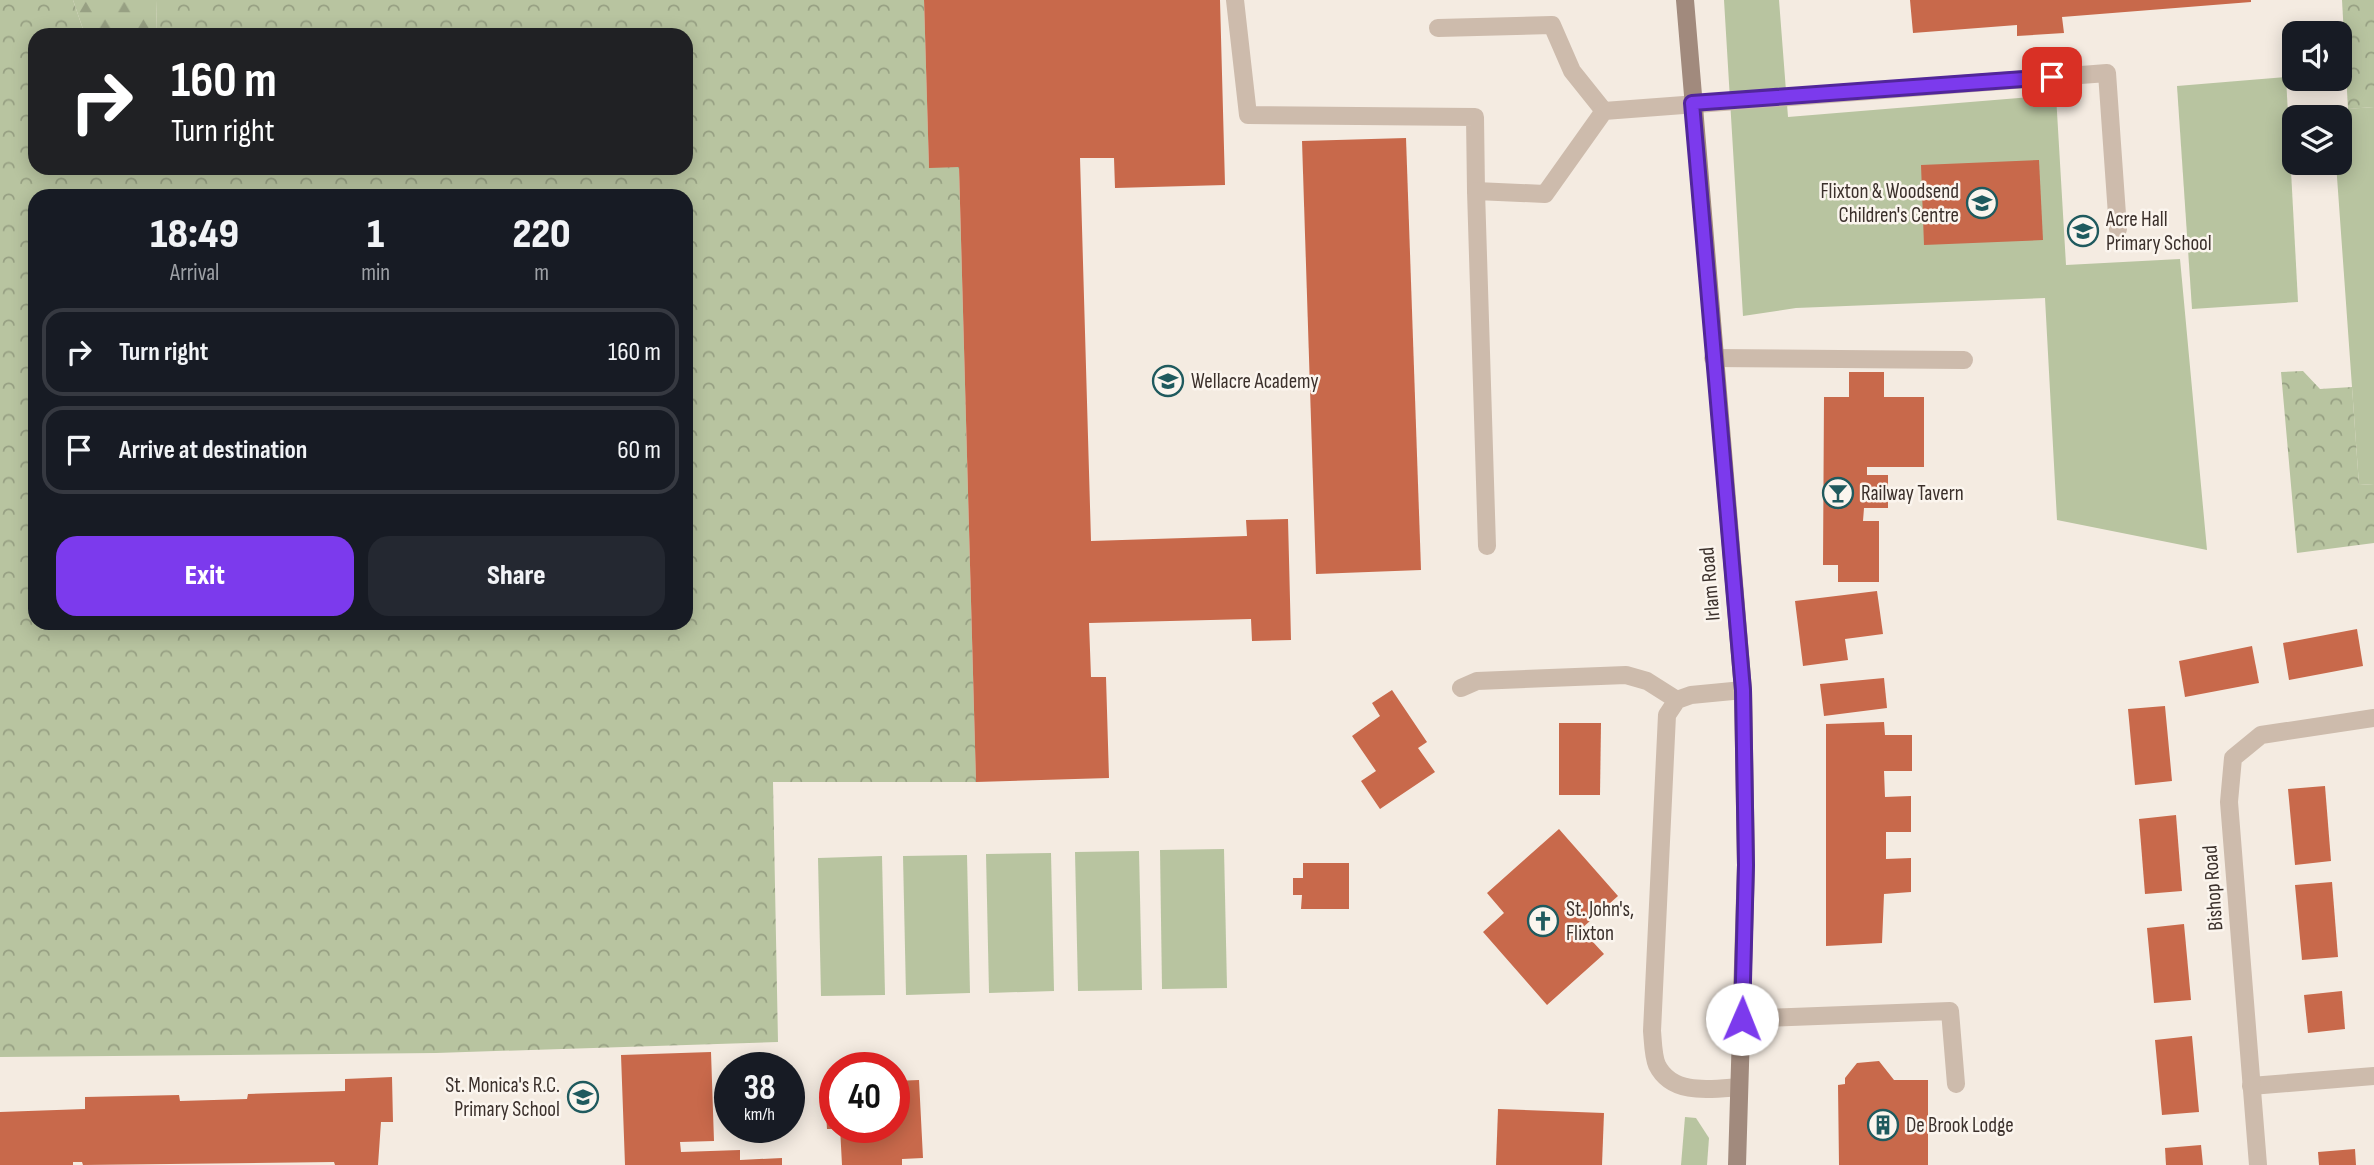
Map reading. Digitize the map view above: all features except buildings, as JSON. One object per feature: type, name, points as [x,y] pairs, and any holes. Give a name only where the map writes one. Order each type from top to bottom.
[{"type":"street","points":[[1235,0],[1248,115],[1475,117],[1487,545]]},
{"type":"street","name":"Irlam Road","points":[[1685,0],[1743,690],[1746,865],[1737,1165]]},
{"type":"street","points":[[1438,28],[1552,25],[1572,71],[1604,111]]},
{"type":"street","points":[[1476,191],[1545,194],[1604,111],[2107,73],[2118,229]]},
{"type":"street","points":[[1713,358],[1964,360]]},
{"type":"street","points":[[1461,688],[1477,681],[1626,675],[1647,681],[1676,700]]},
{"type":"street","points":[[1739,1087],[1690,1090],[1670,1079],[1657,1065],[1652,1031],[1667,715],[1676,700],[1691,695],[1743,690]]},
{"type":"street","name":"Bishop Road","points":[[2258,1165],[2229,802],[2233,758],[2261,735],[2374,718]]},
{"type":"street","points":[[1742,1019],[1950,1012],[1955,1084]]},
{"type":"street","points":[[2251,1086],[2374,1076]]},
{"type":"green space","points":[[0,0],[73,0],[83,28],[28,28],[28,175],[693,175],[693,28],[156,28],[157,0],[924,0],[929,167],[959,167],[976,782],[773,782],[778,1042],[436,1053],[0,1057]]},
{"type":"green space","points":[[73,0],[157,0],[156,28],[83,28]]},
{"type":"green space","points":[[1724,0],[1779,0],[1788,117],[2056,95],[2066,265],[2180,259],[2207,550],[2057,520],[2045,298],[1796,308],[1743,316]]},
{"type":"green space","points":[[2342,0],[2374,0],[2374,107],[2352,109],[2352,105],[2348,105],[2347,91],[2352,91],[2352,21],[2343,21]]},
{"type":"green space","points":[[2282,77],[2282,91],[2287,91],[2287,105],[2282,105],[2282,175],[2291,175],[2298,302],[2192,309],[2177,86]]},
{"type":"green space","points":[[2374,107],[2374,484],[2359,485],[2337,175],[2352,175],[2352,109]]},
{"type":"green space","points":[[2303,371],[2320,389],[2352,387],[2359,485],[2374,484],[2374,543],[2297,553],[2281,372]]},
{"type":"green space","points":[[1224,849],[1227,988],[1162,989],[1160,850]]},
{"type":"green space","points":[[1139,851],[1142,990],[1078,991],[1075,852]]},
{"type":"green space","points":[[1051,853],[1054,991],[989,993],[986,854]]},
{"type":"green space","points":[[967,855],[970,993],[906,995],[903,856]]},
{"type":"green space","points":[[882,856],[885,995],[821,996],[818,858]]},
{"type":"green space","points":[[1685,1117],[1696,1118],[1709,1138],[1707,1165],[1681,1165]]},
{"type":"place","name":"Flixton & Woodsend Children's Centre","points":[[1982,203]]},
{"type":"place","name":"Acre Hall Primary School","points":[[2083,231]]},
{"type":"place","name":"Wellacre Academy","points":[[1168,381]]},
{"type":"place","name":"Railway Tavern","points":[[1838,493]]},
{"type":"place","name":"St. John's, Flixton","points":[[1543,921]]},
{"type":"place","name":"St. Monica's R.C. Primary School","points":[[583,1097]]},
{"type":"place","name":"De Brook Lodge","points":[[1883,1125]]},
{"type":"route","points":[[1742,1019],[1746,865],[1743,690],[1692,103],[1786,99],[2052,77]]}]
